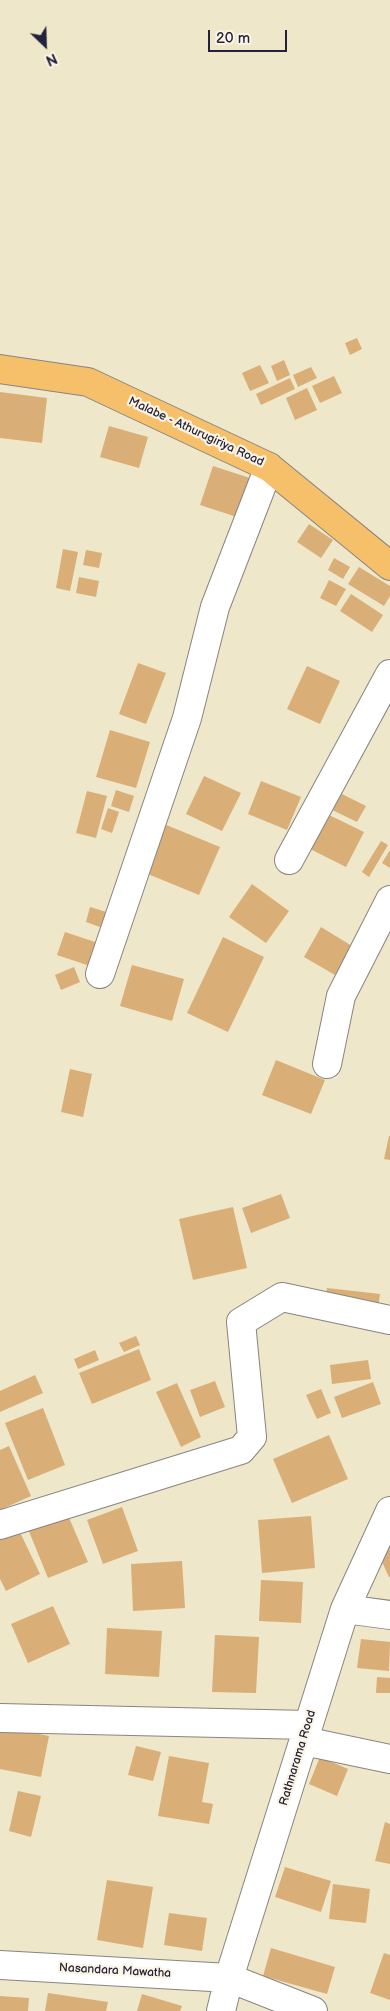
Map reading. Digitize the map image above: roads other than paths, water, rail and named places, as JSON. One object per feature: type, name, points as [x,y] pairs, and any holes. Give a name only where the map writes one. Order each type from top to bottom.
[{"type":"main road","name":"Malabe - Athurugiriya Road","points":[[0,369],[88,382],[270,467],[390,566]]},
{"type":"street","points":[[100,974],[187,718],[215,607],[270,467]]},
{"type":"street","points":[[288,860],[390,674]]},
{"type":"street","points":[[327,1064],[341,996],[390,900]]},
{"type":"street","points":[[0,1525],[241,1450],[252,1437],[241,1322],[282,1297],[390,1320]]},
{"type":"street","name":"Rathnarama Road","points":[[221,2011],[229,1978],[345,1610],[390,1511]]},
{"type":"street","points":[[345,1610],[390,1615]]},
{"type":"street","points":[[0,1718],[306,1733],[390,1759]]},
{"type":"street","name":"Nasandara Mawatha","points":[[0,1965],[229,1978],[313,2011]]}]
